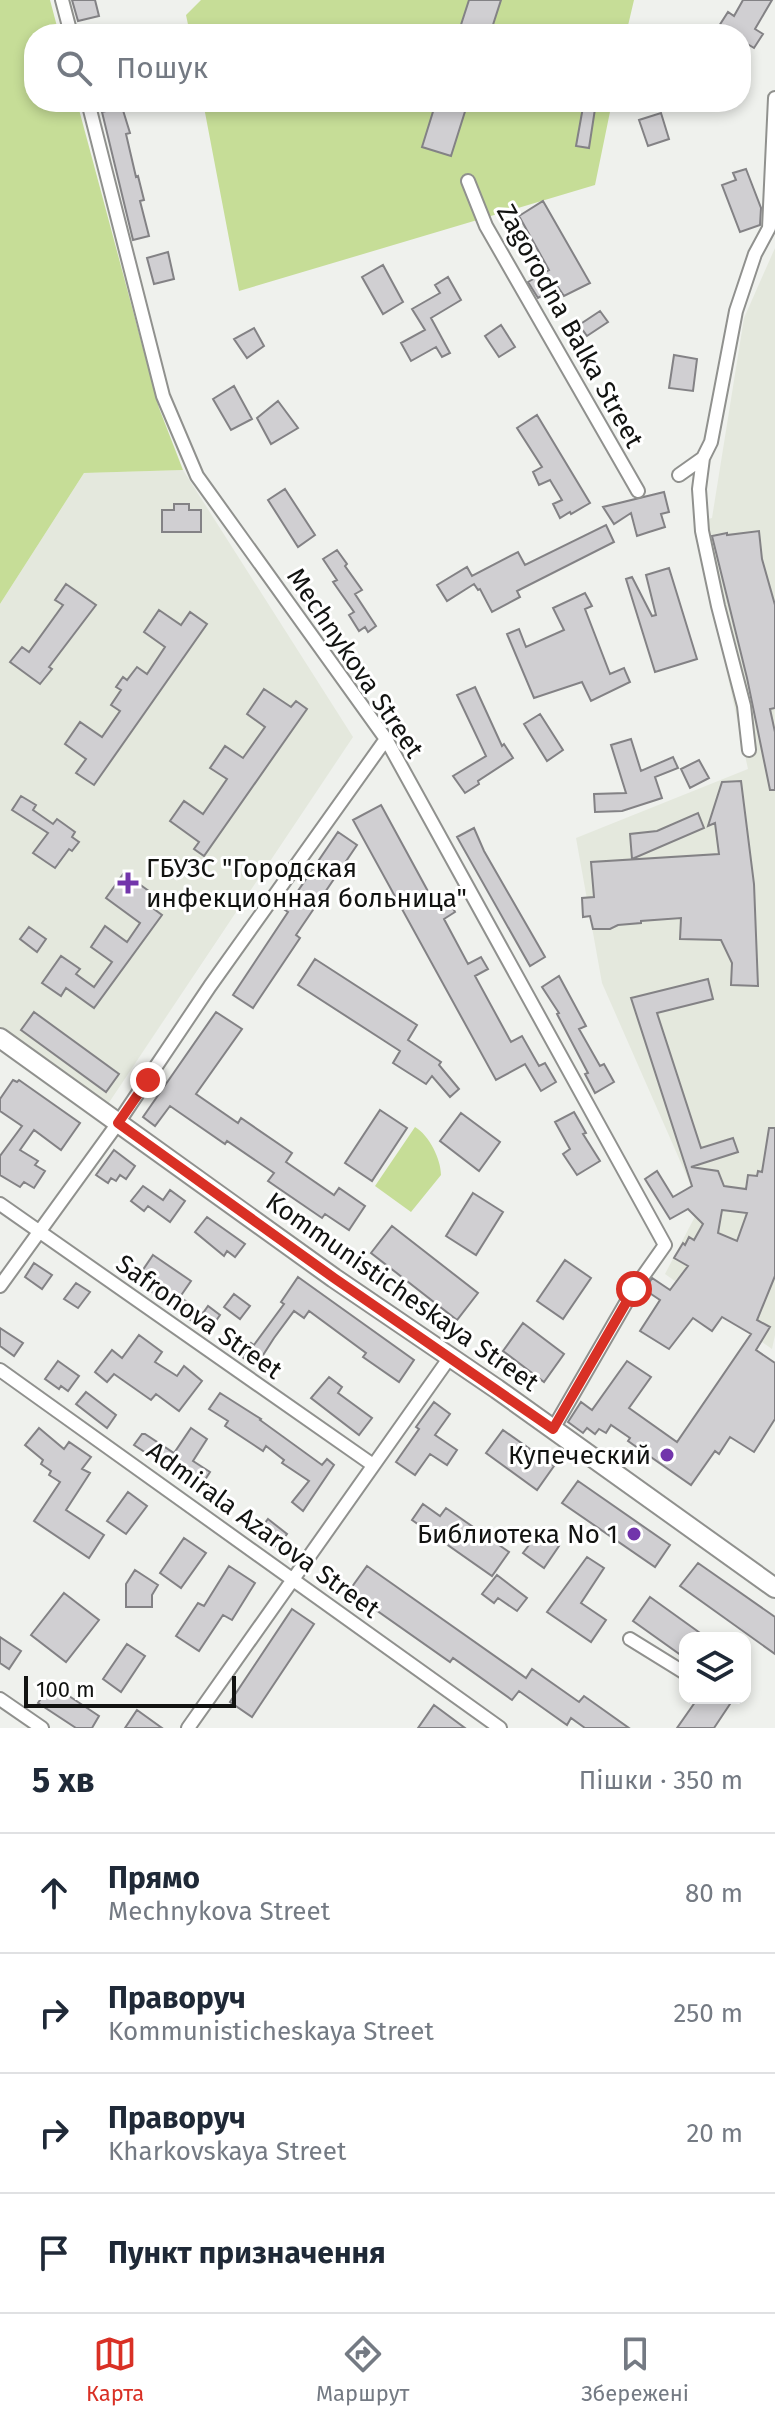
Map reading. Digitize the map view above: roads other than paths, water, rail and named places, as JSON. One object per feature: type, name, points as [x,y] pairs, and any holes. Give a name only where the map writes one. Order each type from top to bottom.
[{"type":"street","points":[[62,0],[68,24]]},
{"type":"street","points":[[749,750],[744,706],[702,531],[699,489],[736,311],[746,276],[769,228],[774,99]]},
{"type":"street","name":"Mechnykova Street","points":[[91,112],[163,396],[197,476],[386,739],[665,1245],[634,1289],[553,1429]]},
{"type":"street","name":"Zagorodna Balka Street","points":[[468,181],[486,226],[638,491]]},
{"type":"street","points":[[679,475],[703,458]]},
{"type":"street","points":[[0,1286],[118,1123],[210,986],[386,739]]},
{"type":"street","name":"Kommunisticheskaya Street","points":[[0,1038],[334,1278],[553,1429],[775,1588]]},
{"type":"street","name":"Safronova Street","points":[[0,1204],[373,1465]]},
{"type":"street","points":[[188,1728],[450,1357]]},
{"type":"street","name":"Admirala Azarova Street","points":[[0,1370],[500,1728]]},
{"type":"street","points":[[630,1639],[679,1669]]},
{"type":"street","points":[[0,1699],[42,1728]]},
{"type":"place","name":"ГБУЗС \"Городская инфекционная больница\"","points":[[128,883]]},
{"type":"place","name":"Купеческий","points":[[667,1455]]},
{"type":"place","name":"Библиотека No 1","points":[[634,1534]]}]
